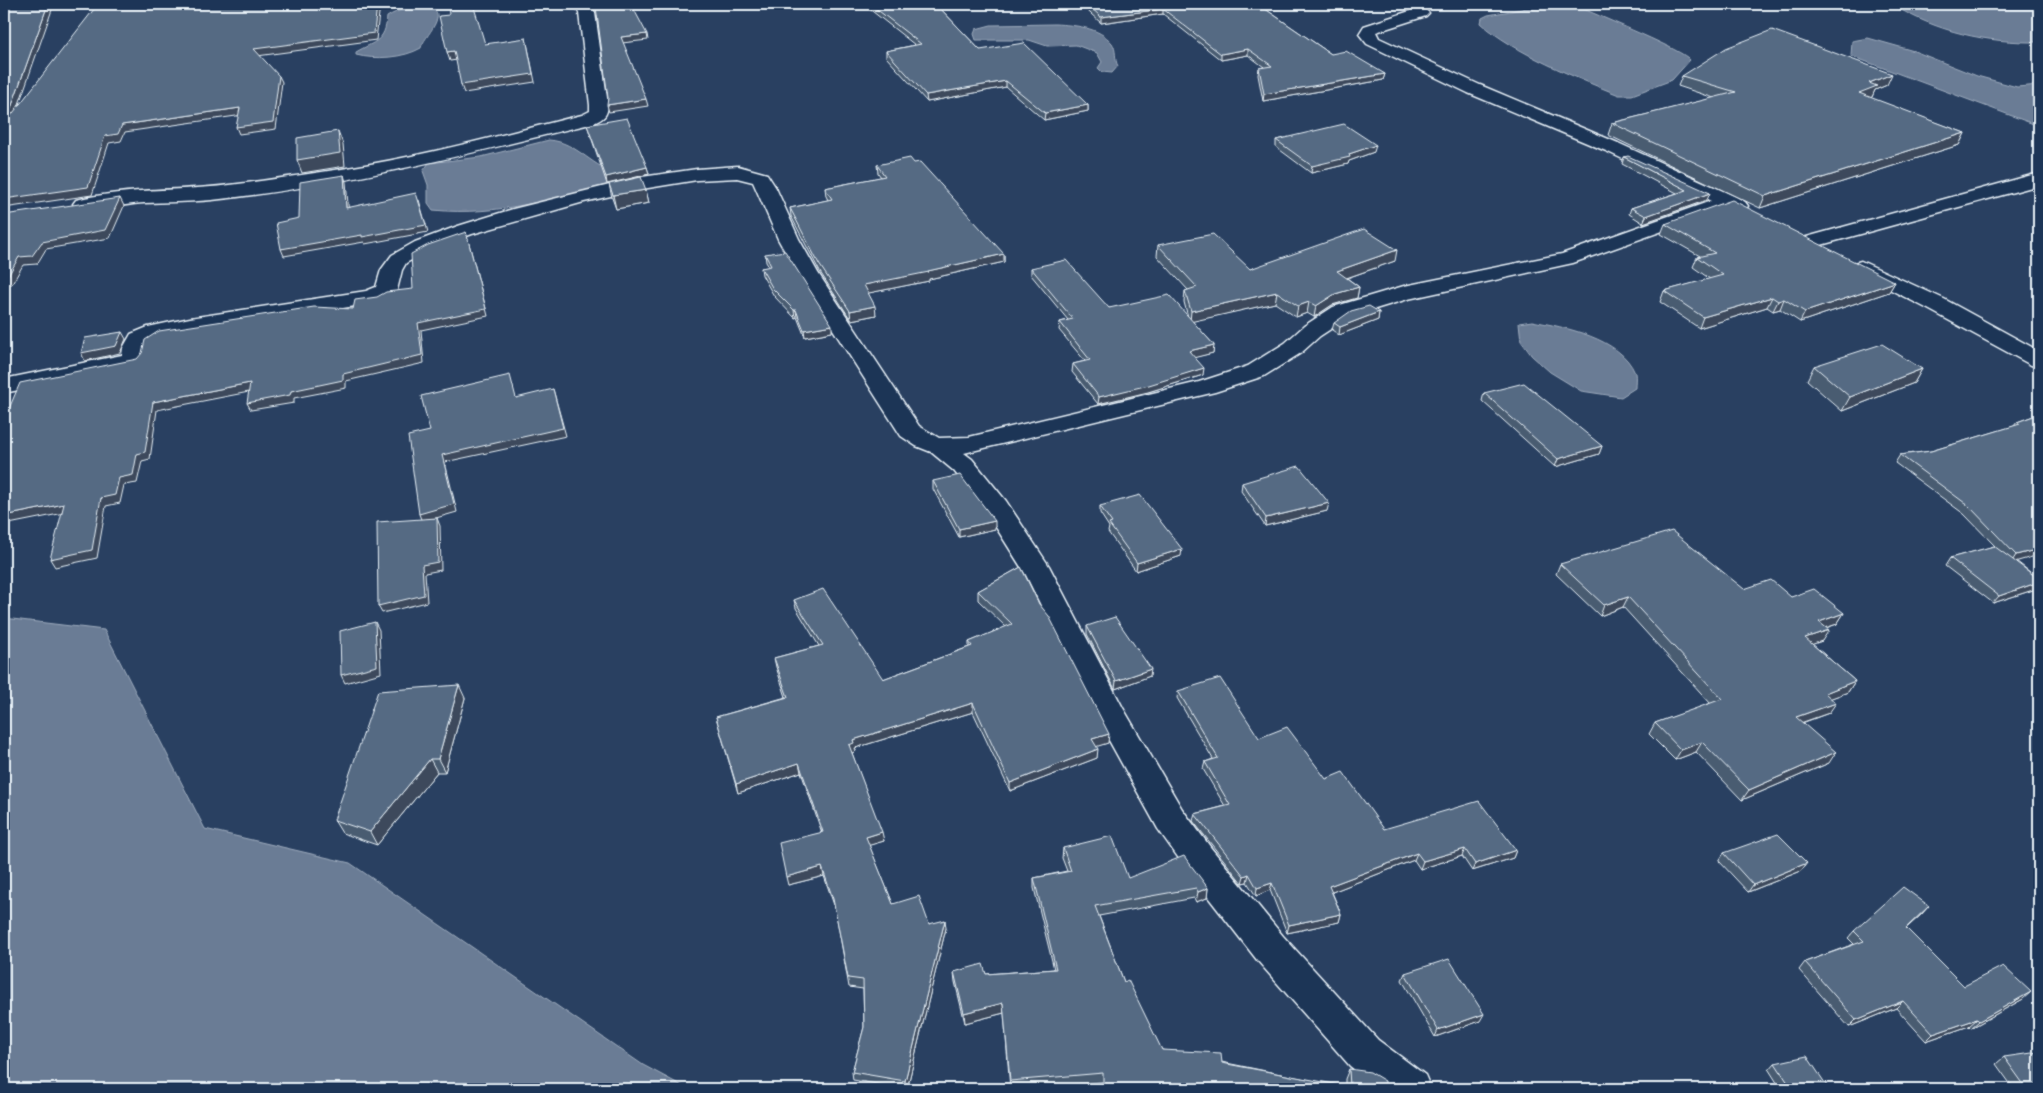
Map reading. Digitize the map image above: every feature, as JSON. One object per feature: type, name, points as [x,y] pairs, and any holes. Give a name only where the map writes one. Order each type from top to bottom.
[{"type":"street","points":[[68,206],[123,198],[211,194],[336,176],[434,157],[588,119],[598,114],[599,105],[587,12],[584,4]]},
{"type":"street","points":[[1411,4],[1421,13],[1370,29],[1367,34],[1373,41],[1385,48],[1474,89],[1612,147],[1754,213]]},
{"type":"street","points":[[4,386],[133,360],[134,348],[139,339],[156,332],[190,325],[372,298],[386,290],[390,270],[399,259],[414,249],[446,236],[508,217],[598,193],[694,174],[735,171],[751,173],[760,178],[785,234],[826,306],[910,431],[925,442],[941,448],[963,465],[998,507],[1039,573],[1111,715],[1170,819],[1199,859],[1270,948],[1364,1053],[1411,1089]]},
{"type":"street","points":[[2039,179],[1802,238],[1936,304],[2039,360]]},
{"type":"street","points":[[941,448],[969,445],[1006,437],[1207,387],[1256,371],[1293,348],[1312,331],[1341,312],[1404,293],[1566,259],[1729,201]]},
{"type":"water","points":[[1550,4],[1572,4],[1674,49],[1690,60],[1672,80],[1632,95],[1619,95],[1566,73],[1528,54],[1494,34],[1481,23],[1482,18],[1488,15]]},
{"type":"water","points":[[1891,4],[2033,4],[2039,7],[2039,42],[2019,42],[1962,34],[1926,22]]},
{"type":"water","points":[[426,6],[434,9],[437,19],[421,48],[406,54],[389,57],[364,57],[356,55],[356,52],[378,40],[384,31],[387,17],[406,9]]},
{"type":"water","points":[[1055,24],[1086,28],[1100,33],[1114,46],[1118,66],[1112,73],[1102,72],[1098,68],[1102,62],[1097,53],[1076,45],[1047,46],[1029,40],[976,40],[974,34],[976,29],[991,25]]},
{"type":"water","points":[[1868,38],[1914,51],[1977,76],[2017,87],[2039,85],[2039,126],[1851,56],[1852,41]]},
{"type":"water","points":[[549,140],[568,145],[602,167],[621,174],[619,182],[527,204],[481,211],[433,210],[428,203],[428,185],[423,171],[429,163],[481,157]]},
{"type":"water","points":[[1532,321],[1590,336],[1618,351],[1628,361],[1635,373],[1635,388],[1621,397],[1581,391],[1550,372],[1532,356],[1521,341],[1519,323]]},
{"type":"water","points":[[4,618],[104,630],[205,829],[350,863],[643,1065],[688,1089],[4,1089]]},
{"type":"building","points":[[4,4],[48,4],[6,122],[98,4],[377,4],[374,33],[254,49],[279,76],[273,122],[236,127],[240,108],[122,125],[118,134],[105,136],[88,187],[4,199]]},
{"type":"building","points":[[448,4],[473,4],[485,44],[526,38],[533,74],[461,85],[454,51],[447,52],[439,16],[449,15]]},
{"type":"building","points":[[594,4],[631,4],[647,34],[621,37],[646,99],[607,105],[608,98],[596,7]]},
{"type":"building","points":[[870,4],[936,4],[980,50],[1024,43],[1088,105],[1045,113],[1006,81],[926,95],[886,51],[921,44]]},
{"type":"building","points":[[1087,4],[1258,4],[1331,54],[1346,51],[1385,74],[1264,94],[1259,68],[1272,66],[1248,49],[1221,54],[1163,9],[1101,17]]},
{"type":"building","points":[[1772,30],[1892,74],[1869,83],[1877,86],[1859,93],[1965,133],[1765,196],[1612,123],[1736,92],[1682,76],[1726,48]]},
{"type":"building","points":[[627,118],[647,167],[606,177],[587,125]]},
{"type":"building","points":[[1344,124],[1376,145],[1349,154],[1350,157],[1312,166],[1276,140]]},
{"type":"building","points":[[338,131],[340,153],[297,160],[297,138]]},
{"type":"building","points":[[1628,156],[1710,193],[1646,216],[1631,208],[1687,190],[1624,157]]},
{"type":"building","points":[[910,158],[914,163],[920,162],[1004,254],[864,285],[875,306],[850,311],[819,264],[790,208],[832,199],[825,188],[885,176],[877,165]]},
{"type":"building","points":[[344,175],[346,208],[416,193],[426,225],[281,249],[276,223],[299,218],[300,182]]},
{"type":"building","points":[[641,177],[646,190],[613,195],[609,184]]},
{"type":"building","points":[[120,198],[105,230],[42,242],[32,256],[19,257],[8,276],[4,276],[4,215]]},
{"type":"building","points":[[1732,200],[1895,282],[1805,312],[1784,299],[1778,301],[1772,297],[1703,317],[1664,291],[1723,275],[1697,257],[1715,253],[1665,224]]},
{"type":"building","points":[[1364,229],[1397,250],[1337,271],[1359,287],[1335,294],[1316,306],[1309,302],[1298,306],[1277,292],[1191,311],[1185,291],[1197,287],[1158,245],[1213,234],[1250,269]]},
{"type":"building","points":[[466,232],[486,309],[418,323],[422,355],[343,374],[343,380],[291,391],[290,395],[247,403],[250,383],[153,402],[145,452],[137,454],[133,475],[119,478],[115,495],[101,498],[92,550],[50,559],[64,504],[4,516],[4,420],[20,383],[137,359],[142,353],[145,340],[159,331],[314,307],[353,309],[355,300],[377,297],[386,292],[413,289],[411,254],[428,245]]},
{"type":"building","points":[[785,251],[832,325],[804,330],[796,310],[773,289],[761,268],[771,266],[765,254]]},
{"type":"building","points":[[1066,260],[1109,308],[1169,295],[1214,345],[1189,351],[1204,368],[1149,385],[1099,397],[1073,364],[1090,360],[1060,322],[1073,319],[1031,268]]},
{"type":"building","points":[[1369,306],[1379,312],[1340,327],[1334,323],[1351,311]]},
{"type":"building","points":[[122,332],[116,346],[81,353],[85,338]]},
{"type":"building","points":[[1882,344],[1922,369],[1850,397],[1814,366]]},
{"type":"building","points":[[510,375],[516,398],[553,389],[563,428],[442,455],[454,504],[419,514],[408,436],[430,431],[421,396]]},
{"type":"building","points":[[1524,383],[1602,446],[1558,459],[1484,393]]},
{"type":"building","points":[[2039,414],[2039,549],[2016,555],[1969,506],[1900,455],[1931,451],[2020,424],[2017,422]]},
{"type":"building","points":[[1299,466],[1329,503],[1266,518],[1242,483]]},
{"type":"building","points":[[960,475],[995,521],[959,529],[933,481]]},
{"type":"building","points":[[1140,495],[1182,549],[1137,563],[1109,524],[1112,523],[1100,506]]},
{"type":"building","points":[[437,518],[438,562],[422,565],[424,595],[378,606],[377,522]]},
{"type":"building","points":[[1672,531],[1744,589],[1771,580],[1791,597],[1814,589],[1844,613],[1819,622],[1829,630],[1805,638],[1855,681],[1825,693],[1836,703],[1796,717],[1836,752],[1749,790],[1702,742],[1681,750],[1655,723],[1722,699],[1628,597],[1604,605],[1560,564]]},
{"type":"building","points":[[1994,546],[2039,579],[2039,582],[1999,596],[1950,558]]},
{"type":"building","points":[[1021,567],[1039,604],[1049,616],[1109,734],[1092,739],[1098,749],[1010,783],[973,703],[853,740],[854,743],[849,745],[882,832],[866,837],[893,904],[919,896],[929,924],[945,920],[905,1081],[852,1072],[864,1027],[863,980],[848,978],[833,899],[822,867],[786,877],[779,843],[823,832],[799,763],[736,784],[716,717],[788,697],[774,658],[823,645],[794,600],[823,589],[883,679],[972,646],[969,642],[1012,624],[978,591]]},
{"type":"building","points":[[1115,617],[1151,669],[1116,681],[1087,626]]},
{"type":"building","points":[[375,622],[377,666],[341,675],[340,631]]},
{"type":"building","points":[[1220,678],[1259,738],[1287,727],[1326,779],[1343,772],[1384,829],[1479,801],[1516,850],[1475,864],[1465,849],[1423,861],[1417,853],[1329,886],[1341,914],[1289,925],[1272,883],[1257,888],[1249,874],[1244,876],[1195,814],[1230,805],[1205,762],[1218,758],[1178,691]]},
{"type":"building","points":[[459,685],[438,759],[430,759],[370,832],[334,820],[378,691]]},
{"type":"building","points":[[1778,834],[1807,863],[1753,885],[1724,853]]},
{"type":"building","points":[[1112,836],[1128,878],[1184,856],[1208,888],[1198,892],[1196,888],[1095,906],[1124,982],[1128,980],[1162,1050],[1221,1053],[1222,1063],[1350,1087],[1349,1069],[1370,1072],[1385,1081],[1385,1089],[1103,1089],[1103,1073],[1010,1081],[1003,1003],[964,1013],[954,972],[983,964],[986,974],[1056,969],[1034,878],[1071,871],[1063,848]]},
{"type":"building","points":[[1903,887],[1929,906],[1906,928],[1964,986],[2003,966],[2031,992],[1979,1021],[1977,1019],[1933,1034],[1903,1001],[1856,1020],[1805,962],[1864,941],[1854,931]]},
{"type":"building","points":[[1449,959],[1484,1014],[1438,1030],[1405,973]]},
{"type":"building","points":[[2039,1052],[2039,1089],[2027,1089],[2004,1057]]},
{"type":"building","points":[[1807,1056],[1829,1089],[1792,1089],[1775,1063]]}]
